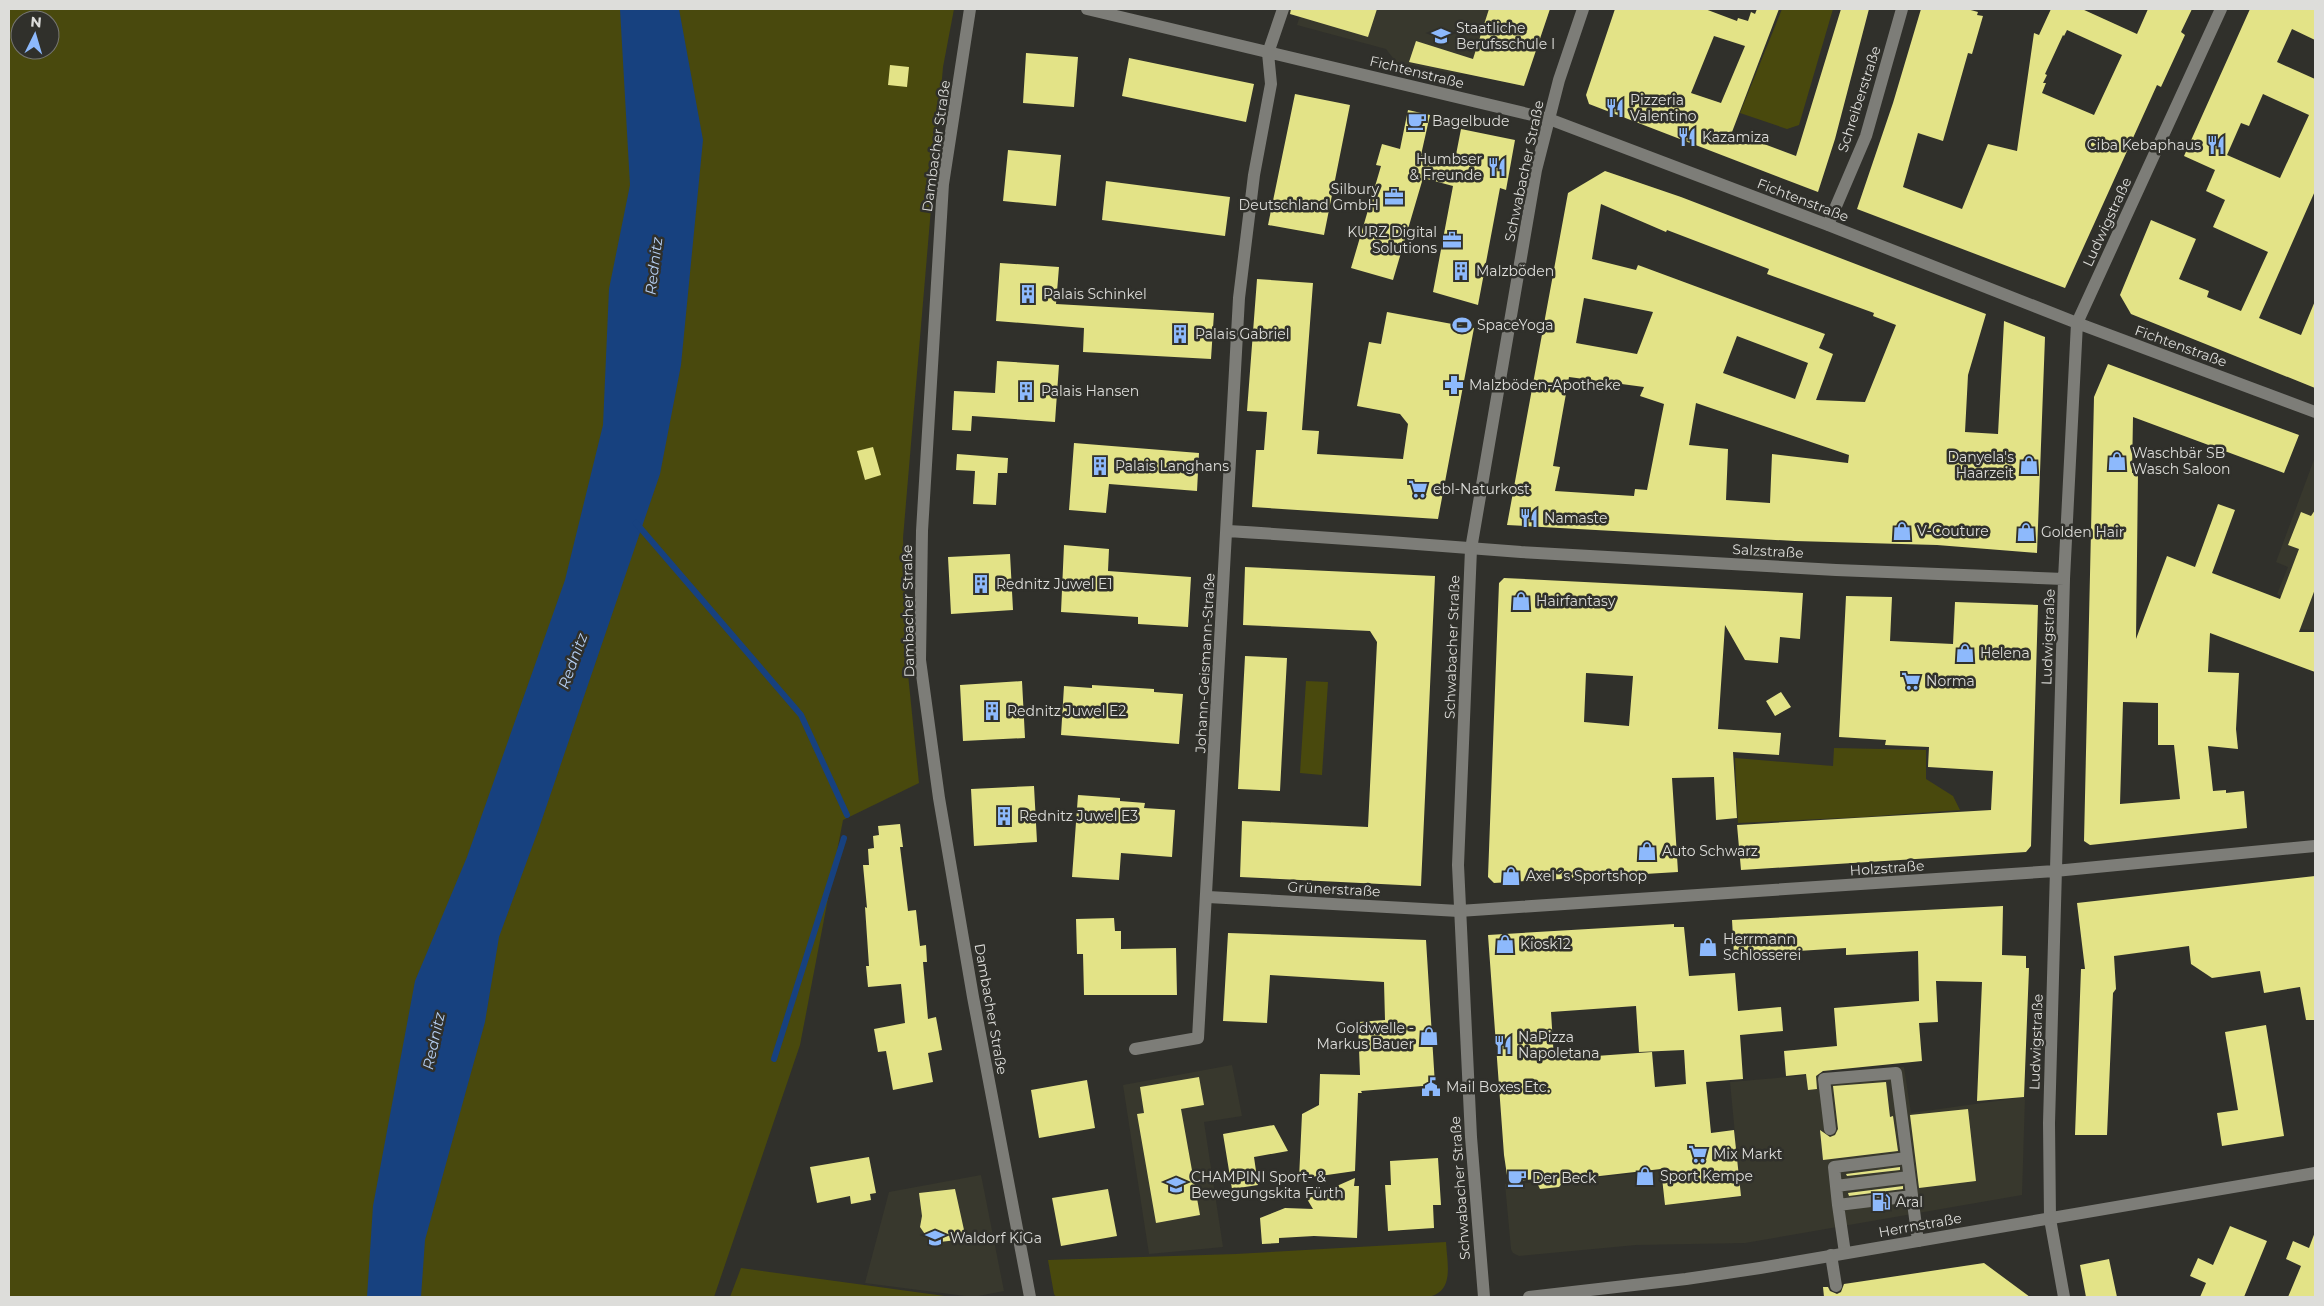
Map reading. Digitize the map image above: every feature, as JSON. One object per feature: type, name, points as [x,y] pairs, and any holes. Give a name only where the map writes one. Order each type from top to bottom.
[{"type":"street","name":"Dambacher Straße","points":[[970,9],[943,184],[922,531],[920,660],[940,808],[973,996],[1030,1297]]},
{"type":"street","name":"Fichtenstraße","points":[[1088,9],[1549,119],[1828,225],[2076,323],[2315,412]]},
{"type":"street","points":[[1268,53],[1283,9]]},
{"type":"street","name":"Schwabacher Straße","points":[[1484,1297],[1471,1136],[1458,864],[1471,549],[1536,170],[1559,80],[1583,9]]},
{"type":"street","name":"Schreiberstraße","points":[[1828,225],[1866,136],[1902,9]]},
{"type":"street","name":"Ludwigstraße","points":[[2064,1297],[2050,1219],[2049,1123],[2064,579],[2076,323],[2221,9]]},
{"type":"street","name":"Johann-Geismann-Straße","points":[[1208,897],[1239,298],[1254,175],[1271,84],[1268,53]]},
{"type":"street","points":[[1228,531],[1425,543],[1471,549]]},
{"type":"street","name":"Salzstraße","points":[[1471,549],[1836,570],[2064,579]]},
{"type":"street","name":"Holzstraße","points":[[1459,912],[2056,871],[2315,846]]},
{"type":"street","points":[[1135,1049],[1198,1038],[1208,897]]},
{"type":"street","name":"Grünerstraße","points":[[1208,897],[1459,912]]},
{"type":"street","points":[[1830,1130],[1824,1079],[1896,1073],[1918,1241]]},
{"type":"street","points":[[1845,1253],[1834,1163],[1907,1158]]},
{"type":"street","name":"Herrnstraße","points":[[1530,1297],[1602,1293],[2315,1173]]},
{"type":"street","points":[[1836,1186],[1909,1177]]},
{"type":"street","points":[[1838,1205],[1912,1196]]},
{"type":"street","points":[[1830,1255],[1836,1286]]},
{"type":"shaded area","points":[[9,9],[954,9],[943,67],[903,538],[908,674],[919,783],[843,820],[800,1045],[714,1297],[9,1297]]},
{"type":"shaded area","name":"Staatliche Berufsschule I","points":[[1302,9],[1550,9],[1524,86],[1396,62],[1386,49],[1297,25]]},
{"type":"shaded area","points":[[1782,9],[1833,9],[1799,125],[1787,129],[1740,113]]},
{"type":"shaded area","points":[[2315,457],[2315,630],[2282,629],[2288,602],[2277,594],[2288,567],[2276,562]]},
{"type":"shaded area","points":[[1306,681],[1328,682],[1322,775],[1300,773]]},
{"type":"shaded area","points":[[1834,748],[1926,750],[1926,779],[1953,796],[1960,810],[1738,823],[1735,758],[1833,766]]},
{"type":"shaded area","name":"CHAMPINI Sport- & Bewegungskita Fürth","points":[[1232,1065],[1242,1116],[1204,1122],[1223,1247],[1149,1254],[1123,1085]]},
{"type":"shaded area","points":[[1904,1067],[1911,1113],[2025,1097],[2022,1195],[1745,1243],[1636,1245],[1519,1256],[1513,1253],[1511,1249],[1505,1184],[1562,1181],[1660,1171],[1665,1205],[1741,1197],[1730,1082]]},
{"type":"shaded area","name":"Waldorf KiGa","points":[[981,1175],[1004,1291],[973,1297],[865,1283],[889,1192]]},
{"type":"shaded area","points":[[1446,1242],[1448,1275],[1446,1283],[1437,1294],[1428,1297],[1056,1297],[1048,1260],[1236,1254]]},
{"type":"shaded area","points":[[741,1268],[952,1297],[730,1297]]},
{"type":"water","name":"Rednitz","points":[[620,9],[679,9],[703,140],[681,365],[660,474],[538,831],[499,937],[485,1022],[425,1240],[421,1297],[367,1297],[373,1206],[415,981],[467,857],[565,580],[603,425],[609,289],[630,185]]},
{"type":"building","points":[[1291,9],[1377,9],[1368,37],[1290,14]]},
{"type":"building","points":[[1489,9],[1550,9],[1524,86],[1409,62],[1416,41],[1473,59]]},
{"type":"building","points":[[1615,9],[1705,9],[1737,21],[1738,18],[1748,21],[1751,12],[1755,14],[1757,9],[1779,9],[1732,132],[1796,156],[1841,9],[1869,9],[1835,139],[1818,192],[1589,104],[1586,95]],"holes":[[[1714,36],[1745,46],[1721,103],[1691,93]]]},
{"type":"building","points":[[1921,9],[1967,9],[1978,12],[1977,15],[1983,16],[1972,54],[1968,53],[1943,141],[1918,133],[1903,187],[1962,209],[1988,144],[2017,151],[2034,33],[2039,35],[2051,9],[2082,9],[2137,34],[2148,9],[2192,9],[2181,32],[2185,35],[2161,87],[2157,85],[2065,288],[1857,209],[1893,103]],"holes":[[[2067,30],[2122,55],[2094,115],[2042,93],[2046,83],[2043,83],[2047,75],[2045,74]]]},
{"type":"building","points":[[2250,9],[2315,9],[2315,40],[2292,29],[2277,62],[2315,79],[2315,191],[2259,318],[2301,335],[2315,301],[2315,388],[2131,314],[2120,295],[2151,220],[2196,239],[2179,279],[2209,291],[2207,297],[2241,311],[2268,252],[2213,227],[2225,200],[2206,191],[2215,170],[2184,156]],"holes":[[[2263,94],[2309,115],[2280,178],[2227,155],[2241,123],[2249,126]]]},
{"type":"building","points":[[1026,53],[1078,57],[1074,107],[1023,103]]},
{"type":"building","points":[[1129,58],[1254,84],[1246,122],[1122,96]]},
{"type":"building","points":[[890,65],[909,67],[907,87],[888,85]]},
{"type":"building","points":[[1295,94],[1350,105],[1324,235],[1268,225]]},
{"type":"building","points":[[1408,110],[1430,115],[1421,155],[1454,165],[1461,129],[1515,140],[1506,190],[1500,188],[1478,305],[1433,292],[1453,186],[1423,178],[1393,280],[1351,268],[1381,166],[1376,165],[1382,144],[1400,149]]},
{"type":"building","points":[[1008,150],[1061,155],[1056,206],[1003,201]]},
{"type":"building","points":[[1605,171],[1681,197],[1986,314],[1968,375],[1965,432],[1998,434],[2004,321],[2045,337],[2037,553],[1937,545],[1795,541],[1507,525],[1568,193]],"holes":[[[1601,204],[1666,232],[1667,230],[1769,269],[1767,274],[1874,313],[1873,316],[1896,325],[1865,402],[1816,400],[1833,354],[1819,348],[1825,334],[1638,265],[1636,270],[1592,259]],[[1584,298],[1653,312],[1637,354],[1576,343]],[[1737,336],[1808,363],[1795,399],[1723,373]],[[1569,377],[1644,387],[1640,396],[1664,404],[1647,490],[1635,489],[1634,496],[1555,491],[1560,467],[1553,466]],[[1696,403],[1849,455],[1848,463],[1772,454],[1770,503],[1726,500],[1728,449],[1689,445]]]},
{"type":"building","points":[[1106,181],[1230,197],[1225,236],[1102,220]]},
{"type":"building","points":[[1000,263],[1059,267],[1056,304],[1214,313],[1211,359],[1083,352],[1084,328],[996,321]]},
{"type":"building","points":[[1257,279],[1313,283],[1302,430],[1319,431],[1317,454],[1403,459],[1408,424],[1400,414],[1357,406],[1369,342],[1381,344],[1387,312],[1474,328],[1438,519],[1252,507],[1256,450],[1264,450],[1267,412],[1247,411]]},
{"type":"building","name":"Palais Hansen","points":[[997,361],[1059,365],[1055,422],[972,416],[971,431],[952,430],[954,391],[995,393]]},
{"type":"building","points":[[2108,364],[2299,435],[2284,473],[2133,417],[2132,473],[2138,473],[2136,639],[2167,556],[2195,567],[2218,504],[2235,510],[2212,573],[2280,599],[2299,549],[2288,545],[2301,512],[2311,516],[2315,510],[2315,589],[2299,632],[2315,632],[2315,672],[2210,633],[2208,672],[2239,673],[2236,729],[2238,749],[2208,746],[2213,791],[2226,790],[2226,793],[2244,791],[2247,828],[2090,845],[2084,841],[2094,397]],"holes":[[[2123,702],[2158,703],[2158,745],[2174,745],[2180,799],[2120,804]]]},
{"type":"building","points":[[1074,443],[1199,453],[1197,491],[1109,484],[1106,513],[1069,510]]},
{"type":"building","points":[[873,447],[881,475],[865,480],[857,451]]},
{"type":"building","points":[[957,454],[1008,458],[1007,473],[998,473],[996,505],[973,504],[975,471],[956,470]]},
{"type":"building","points":[[1064,545],[1109,549],[1108,571],[1191,577],[1188,627],[1138,624],[1138,617],[1061,612]]},
{"type":"building","name":"Rednitz Juwel E1","points":[[1010,554],[1013,610],[951,614],[948,557]]},
{"type":"building","points":[[1245,567],[1435,576],[1421,886],[1240,877],[1242,821],[1368,827],[1377,642],[1370,631],[1243,625]]},
{"type":"building","points":[[1504,578],[1803,593],[1800,639],[1780,637],[1778,663],[1745,660],[1725,625],[1718,729],[1781,733],[1779,755],[1733,752],[1737,818],[1716,820],[1714,777],[1672,778],[1678,872],[1494,883],[1488,877],[1499,583]],"holes":[[[1586,673],[1633,676],[1629,726],[1584,722]]]},
{"type":"building","points":[[1846,596],[1892,597],[1890,641],[1953,644],[1955,602],[2038,605],[2031,846],[2026,852],[1741,870],[1737,825],[1991,810],[1993,771],[1928,767],[1929,747],[1885,745],[1886,740],[1839,737]]},
{"type":"building","points":[[1245,656],[1287,658],[1280,791],[1238,789]]},
{"type":"building","name":"Rednitz Juwel E2","points":[[1022,681],[1025,738],[963,741],[960,685]]},
{"type":"building","points":[[1092,685],[1154,689],[1154,692],[1183,694],[1179,744],[1061,735],[1064,686],[1092,688]]},
{"type":"building","points":[[1781,692],[1791,707],[1775,716],[1766,701]]},
{"type":"building","name":"Rednitz Juwel E3","points":[[1034,786],[1037,842],[974,846],[971,789]]},
{"type":"building","points":[[1078,795],[1120,798],[1120,801],[1145,803],[1144,808],[1175,810],[1172,857],[1121,853],[1119,880],[1072,877]]},
{"type":"building","points":[[900,824],[903,847],[900,847],[908,911],[916,910],[920,946],[926,945],[927,962],[923,962],[928,1019],[936,1017],[942,1050],[928,1053],[933,1082],[893,1090],[886,1051],[878,1052],[874,1029],[905,1023],[901,984],[868,987],[866,966],[869,966],[865,907],[867,908],[863,865],[869,865],[868,849],[874,848],[873,836],[879,835],[878,826]]},
{"type":"building","points":[[2315,876],[2315,1020],[2306,1020],[2300,987],[2264,993],[2260,971],[2212,978],[2191,964],[2189,946],[2114,956],[2116,989],[2113,993],[2107,1135],[2075,1135],[2081,969],[2085,969],[2077,903]]},
{"type":"building","points":[[2003,906],[2002,955],[2026,956],[2026,968],[2029,968],[2024,1097],[1977,1101],[1982,982],[1936,981],[1938,1022],[1919,1023],[1922,1061],[1823,1071],[1816,1076],[1817,1089],[1808,1090],[1806,1074],[1786,1076],[1784,1051],[1837,1046],[1834,1008],[1919,1001],[1918,951],[1846,955],[1846,948],[1734,955],[1732,920]]},
{"type":"building","points":[[1114,918],[1115,931],[1121,931],[1121,949],[1176,948],[1177,995],[1084,995],[1083,954],[1077,954],[1076,919]]},
{"type":"building","points":[[1674,924],[1674,927],[1684,927],[1689,976],[1735,973],[1738,1011],[1781,1007],[1783,1031],[1740,1035],[1743,1079],[1706,1082],[1711,1133],[1734,1130],[1741,1196],[1665,1205],[1661,1169],[1565,1180],[1559,1187],[1540,1189],[1535,1179],[1508,1182],[1504,1155],[1488,935]],"holes":[[[1636,1006],[1639,1052],[1684,1050],[1686,1084],[1655,1087],[1652,1052],[1554,1059],[1551,1012]]]},
{"type":"building","points":[[1228,933],[1426,940],[1435,1085],[1361,1091],[1362,1093],[1358,1093],[1355,1171],[1299,1179],[1302,1114],[1319,1105],[1320,1074],[1360,1075],[1358,1022],[1385,1020],[1384,982],[1270,975],[1267,1023],[1223,1021]]},
{"type":"building","points":[[2266,1025],[2284,1136],[2222,1146],[2217,1113],[2238,1110],[2225,1032]]},
{"type":"building","points":[[1199,1077],[1204,1105],[1181,1109],[1200,1215],[1156,1223],[1137,1114],[1144,1113],[1140,1087]]},
{"type":"building","points":[[1087,1080],[1095,1128],[1039,1138],[1031,1090]]},
{"type":"building","points":[[1886,1082],[1890,1117],[1893,1116],[1898,1151],[1823,1160],[1820,1130],[1830,1137],[1835,1135],[1838,1129],[1833,1086]]},
{"type":"building","points":[[1968,1109],[1976,1181],[1919,1188],[1910,1115]]},
{"type":"building","points":[[1274,1125],[1288,1151],[1254,1157],[1258,1185],[1232,1189],[1223,1134]]},
{"type":"building","points":[[869,1157],[876,1193],[870,1194],[871,1200],[851,1204],[850,1196],[817,1203],[810,1167]]},
{"type":"building","points":[[1438,1158],[1441,1205],[1433,1205],[1434,1228],[1388,1231],[1385,1185],[1391,1185],[1390,1161]]},
{"type":"building","points":[[1900,1167],[1900,1170],[1847,1176],[1846,1174]]},
{"type":"building","points":[[1355,1178],[1354,1186],[1359,1186],[1357,1238],[1314,1236],[1279,1238],[1279,1243],[1262,1244],[1260,1218],[1285,1208],[1313,1209],[1307,1199]]},
{"type":"building","points":[[1903,1186],[1903,1189],[1849,1196],[1848,1193]]},
{"type":"building","points":[[955,1189],[966,1239],[931,1243],[920,1227],[922,1216],[919,1193]]},
{"type":"building","points":[[1108,1189],[1117,1236],[1061,1246],[1052,1198]]},
{"type":"building","points":[[2230,1226],[2267,1241],[2244,1297],[2200,1297],[2206,1283],[2190,1276],[2198,1258],[2213,1265]]},
{"type":"building","points":[[2315,1232],[2315,1297],[2288,1297],[2301,1266],[2286,1259],[2293,1241],[2309,1248]]},
{"type":"building","points":[[2109,1259],[2117,1297],[2086,1297],[2080,1265]]},
{"type":"building","points":[[1984,1263],[2030,1297],[1824,1297],[1823,1287],[1828,1287],[1830,1291],[1837,1294],[1841,1292],[1844,1284]]},
{"type":"waterway","points":[[636,523],[801,715],[847,815]]},
{"type":"waterway","points":[[774,1059],[844,838]]},
{"type":"place","name":"Staatliche Berufsschule I","points":[[1441,36]]},
{"type":"place","name":"Pizzeria Valentino","points":[[1615,108]]},
{"type":"place","name":"Bagelbude","points":[[1417,121]]},
{"type":"place","name":"Kazamiza","points":[[1687,137]]},
{"type":"place","name":"Ciba Kebaphaus","points":[[2216,145]]},
{"type":"place","name":"Humbser & Freunde","points":[[1497,167]]},
{"type":"place","name":"Silbury Deutschland GmbH","points":[[1394,197]]},
{"type":"place","name":"KURZ Digital Solutions","points":[[1452,240]]},
{"type":"place","name":"Malzböden","points":[[1461,271]]},
{"type":"place","name":"Palais Schinkel","points":[[1028,294]]},
{"type":"place","name":"SpaceYoga","points":[[1462,325]]},
{"type":"place","name":"Palais Gabriel","points":[[1180,334]]},
{"type":"place","name":"Malzböden-Apotheke","points":[[1454,385]]},
{"type":"place","name":"Palais Hansen","points":[[1026,391]]},
{"type":"place","name":"Waschbär SB Wasch Saloon","points":[[2117,461]]},
{"type":"place","name":"Danyela's Haarzeit","points":[[2029,465]]},
{"type":"place","name":"Palais Langhans","points":[[1100,466]]},
{"type":"place","name":"ebl-Naturkost","points":[[1418,489]]},
{"type":"place","name":"Namaste","points":[[1529,518]]},
{"type":"place","name":"V-Couture","points":[[1902,531]]},
{"type":"place","name":"Golden Hair","points":[[2026,532]]},
{"type":"place","name":"Rednitz Juwel E1","points":[[981,584]]},
{"type":"place","name":"Hairfantasy","points":[[1521,601]]},
{"type":"place","name":"Helena","points":[[1965,653]]},
{"type":"place","name":"Norma","points":[[1911,681]]},
{"type":"place","name":"Rednitz Juwel E2","points":[[992,711]]},
{"type":"place","name":"Rednitz Juwel E3","points":[[1004,816]]},
{"type":"place","name":"Auto Schwarz","points":[[1647,851]]},
{"type":"place","name":"Axel´s Sportshop","points":[[1511,876]]},
{"type":"place","name":"Kiosk12","points":[[1505,944]]},
{"type":"place","name":"Herrmann Schlosserei","points":[[1708,947]]},
{"type":"place","name":"Goldwelle - Markus Bauer","points":[[1429,1036]]},
{"type":"place","name":"NaPizza Napoletana","points":[[1503,1045]]},
{"type":"place","name":"Mail Boxes Etc.","points":[[1431,1087]]},
{"type":"place","name":"Mix Markt","points":[[1698,1154]]},
{"type":"place","name":"Sport Kempe","points":[[1645,1176]]},
{"type":"place","name":"Der Beck","points":[[1517,1178]]},
{"type":"place","name":"CHAMPINI Sport- & Bewegungskita Fürth","points":[[1176,1185]]},
{"type":"place","name":"Aral","points":[[1881,1202]]},
{"type":"place","name":"Waldorf KiGa","points":[[935,1238]]}]
